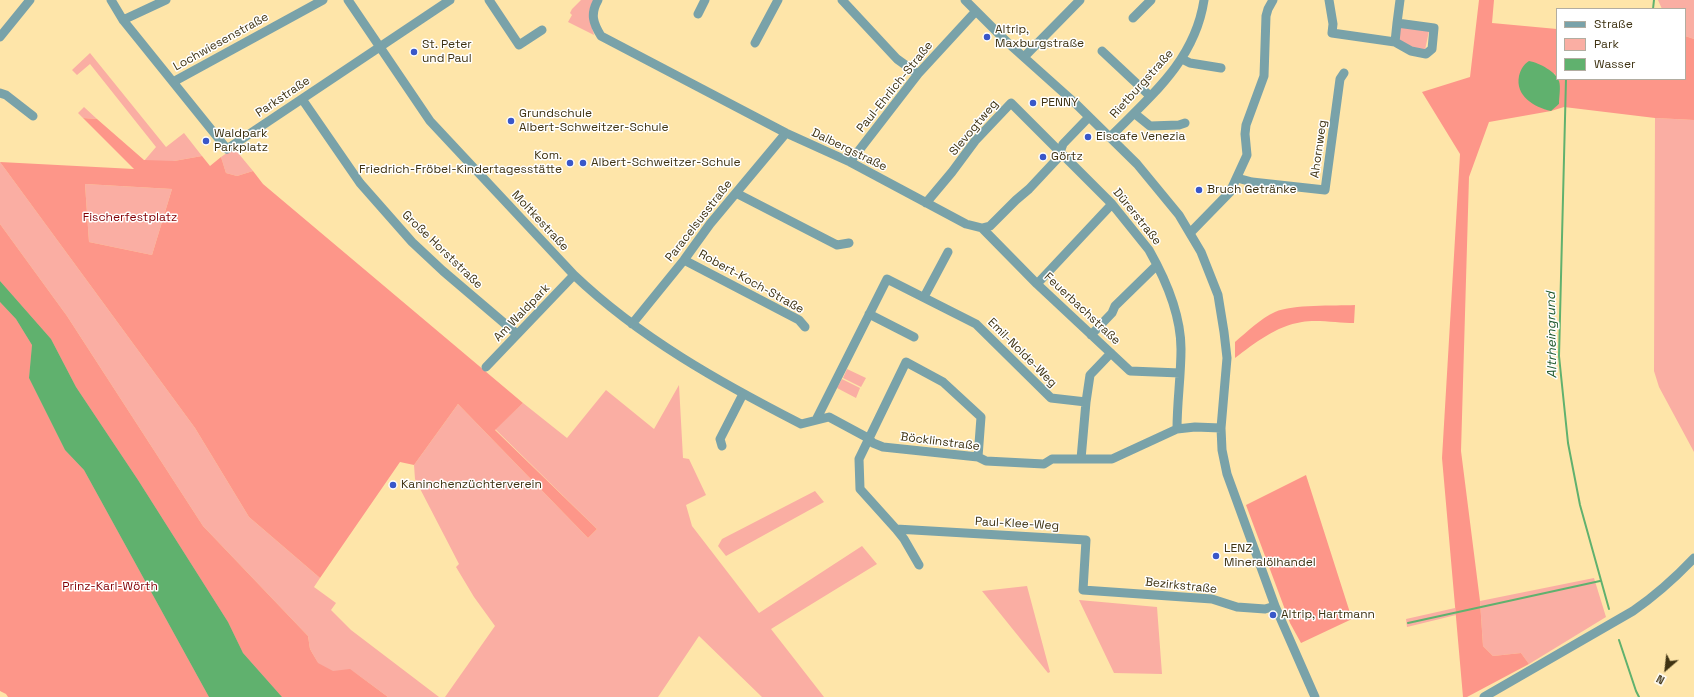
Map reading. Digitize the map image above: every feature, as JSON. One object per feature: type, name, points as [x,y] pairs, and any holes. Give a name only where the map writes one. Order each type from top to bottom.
[{"type":"street","points":[[0,37],[30,0]]},
{"type":"street","name":"Parkstraße","points":[[111,0],[123,20],[227,149],[450,0]]},
{"type":"street","points":[[123,20],[166,0]]},
{"type":"street","name":"Lochwiesenstraße","points":[[174,82],[323,0]]},
{"type":"street","name":"Moltkestraße","points":[[348,0],[430,121],[574,275],[595,295],[632,324],[695,366],[743,394]]},
{"type":"street","points":[[489,0],[519,45],[542,30]]},
{"type":"street","name":"Dalbergstraße","points":[[598,0],[593,15],[594,24],[601,36],[786,133],[850,162],[966,224],[982,228]]},
{"type":"street","points":[[698,14],[705,0]]},
{"type":"street","points":[[756,44],[778,0]]},
{"type":"street","points":[[842,0],[897,59],[918,74]]},
{"type":"street","points":[[965,0],[1008,43],[1110,137],[1153,181],[1191,232],[1211,274],[1218,296],[1224,332],[1226,358],[1221,428],[1222,450],[1228,474],[1276,606],[1315,697]]},
{"type":"street","points":[[1024,57],[1080,0]]},
{"type":"street","points":[[1133,18],[1151,0]]},
{"type":"street","name":"Rietburgstraße","points":[[1110,137],[1150,96],[1182,59],[1192,40],[1204,0]]},
{"type":"street","points":[[1191,232],[1230,192],[1238,178],[1247,155],[1245,134],[1246,125],[1264,76],[1266,16],[1273,0]]},
{"type":"street","points":[[1328,0],[1333,24],[1332,33],[1395,42],[1411,51],[1426,54],[1432,49],[1434,28],[1397,23]]},
{"type":"street","points":[[1395,42],[1400,0]]},
{"type":"street","name":"Paul-Ehrlich-Straße","points":[[850,162],[918,74],[976,11]]},
{"type":"street","points":[[1102,51],[1150,96]]},
{"type":"street","points":[[1182,59],[1190,63],[1221,68]]},
{"type":"street","name":"Ahornweg","points":[[1238,178],[1252,182],[1325,190],[1340,79],[1344,73]]},
{"type":"street","points":[[0,93],[6,95],[33,116]]},
{"type":"street","name":"Große Horststraße","points":[[302,99],[360,183],[412,242],[443,271],[517,334]]},
{"type":"street","name":"Slevogtweg","points":[[926,203],[975,141],[1011,103],[1061,151]]},
{"type":"street","points":[[1134,113],[1150,126],[1179,125],[1185,123]]},
{"type":"street","points":[[982,228],[990,226],[1029,189],[1058,158],[1063,144],[1089,117]]},
{"type":"street","name":"Paracelsusstraße","points":[[632,324],[684,260],[710,224],[786,133]]},
{"type":"street","name":"Dürerstraße","points":[[1061,151],[1112,204],[1150,250],[1176,308],[1181,348],[1177,404],[1177,429]]},
{"type":"street","points":[[736,193],[837,245],[849,242]]},
{"type":"street","points":[[1037,284],[1112,204]]},
{"type":"street","name":"Feuerbachstraße","points":[[982,228],[1037,284],[1130,371],[1180,373]]},
{"type":"street","points":[[924,298],[948,252]]},
{"type":"street","name":"Robert-Koch-Straße","points":[[684,260],[799,320],[805,327]]},
{"type":"street","points":[[1091,335],[1112,313],[1115,306],[1157,265]]},
{"type":"street","name":"Am Waldpark","points":[[486,367],[574,275]]},
{"type":"street","name":"Emil-Nolde-Weg","points":[[816,420],[887,279],[976,324],[1051,398],[1086,402]]},
{"type":"street","points":[[869,314],[914,337]]},
{"type":"street","points":[[1082,459],[1086,402],[1090,374],[1111,353]]},
{"type":"street","points":[[919,565],[904,539],[860,489],[859,459],[906,362],[943,382],[981,417],[978,456]]},
{"type":"street","points":[[722,446],[720,439],[743,394]]},
{"type":"street","name":"Böcklinstraße","points":[[743,394],[801,424],[829,417],[868,438],[873,443],[883,447],[978,456],[986,461],[1044,464],[1052,459],[1112,458],[1177,429],[1195,427],[1221,428]]},
{"type":"street","name":"Paul-Klee-Weg","points":[[896,529],[1086,540],[1083,590]]},
{"type":"street","points":[[1484,697],[1656,595],[1694,558]]},
{"type":"street","name":"Bezirkstraße","points":[[1083,590],[1212,599],[1237,607],[1265,609],[1276,606]]},
{"type":"green space","points":[[581,0],[594,0],[589,16],[594,35],[568,22],[572,15],[570,13],[572,9]]},
{"type":"green space","points":[[1479,0],[1494,0],[1492,23],[1556,29],[1556,76],[1554,73],[1545,109],[1551,110],[1559,104],[1558,80],[1686,80],[1686,36],[1694,39],[1694,120],[1655,118],[1564,107],[1551,111],[1489,122],[1469,177],[1461,451],[1480,601],[1483,646],[1493,656],[1521,653],[1529,664],[1467,697],[1463,697],[1442,458],[1460,154],[1422,92],[1470,77]]},
{"type":"green space","points":[[1658,0],[1694,0],[1694,39],[1686,36],[1686,8],[1662,8]]},
{"type":"green space","points":[[1398,25],[1429,31],[1425,50],[1407,47],[1395,41]]},
{"type":"green space","points":[[90,53],[166,147],[184,133],[202,156],[174,161],[144,161],[156,147],[90,64],[77,75],[72,70]]},
{"type":"green space","points":[[84,107],[97,119],[83,118],[78,113]]},
{"type":"green space","points":[[83,118],[97,119],[144,160],[174,161],[202,156],[210,166],[221,157],[226,173],[237,176],[253,171],[263,184],[523,403],[495,430],[597,529],[588,538],[458,404],[414,465],[400,462],[320,578],[249,517],[195,428],[0,162],[134,169]],"holes":[[[85,184],[172,189],[152,255],[89,242]]]},
{"type":"green space","points":[[1655,118],[1694,120],[1694,452],[1659,387],[1654,371]]},
{"type":"green space","points":[[234,148],[253,171],[237,176],[226,173],[221,157]]},
{"type":"green space","name":"Prinz-Karl-Wörth","points":[[0,162],[195,428],[249,517],[320,578],[314,587],[336,603],[331,610],[351,630],[439,697],[388,697],[350,669],[387,697],[43,697],[0,644],[0,226],[202,526],[309,649],[318,663],[310,649],[308,636],[203,526],[67,316],[0,224]]},
{"type":"green space","name":"Fischerfestplatz","points":[[85,184],[172,189],[152,255],[89,242]]},
{"type":"green space","points":[[0,224],[67,316],[203,526],[308,636],[310,649],[318,663],[333,671],[350,669],[388,697],[282,697],[243,653],[228,622],[138,480],[76,387],[51,339],[0,281]]},
{"type":"green space","points":[[0,302],[16,319],[32,345],[29,378],[65,450],[84,470],[209,697],[8,697],[0,691]]},
{"type":"green space","points":[[1355,305],[1354,323],[1314,321],[1292,324],[1266,336],[1235,358],[1235,342],[1259,322],[1275,312],[1283,309],[1314,306]]},
{"type":"green space","points":[[847,369],[866,378],[861,387],[843,378]]},
{"type":"green space","points":[[842,379],[860,388],[856,398],[837,388]]},
{"type":"green space","points":[[679,385],[683,458],[689,459],[706,495],[686,505],[692,526],[759,613],[862,546],[877,564],[771,629],[824,697],[762,697],[699,636],[658,697],[445,697],[495,626],[474,597],[456,567],[459,564],[415,479],[414,465],[458,404],[588,538],[597,529],[495,429],[523,403],[567,438],[606,390],[654,429]]},
{"type":"green space","points":[[1306,475],[1352,619],[1301,643],[1290,623],[1246,505]]},
{"type":"green space","points":[[815,491],[824,502],[726,556],[718,546],[722,539]]},
{"type":"green space","points":[[1594,578],[1606,617],[1529,664],[1521,653],[1493,656],[1483,646],[1480,601]]},
{"type":"green space","points":[[1027,586],[1050,672],[1048,673],[982,591]]},
{"type":"green space","points":[[1079,600],[1157,607],[1162,674],[1114,673]]},
{"type":"green space","points":[[1455,608],[1456,615],[1407,627],[1406,619]]},
{"type":"water","points":[[1529,61],[1547,68],[1555,74],[1556,80],[1558,80],[1560,83],[1559,104],[1551,111],[1538,107],[1527,100],[1523,95],[1520,89],[1519,76],[1521,69]]},
{"type":"water","points":[[0,281],[51,339],[76,387],[138,480],[228,622],[243,653],[282,697],[209,697],[84,470],[65,450],[29,378],[32,345],[16,319],[0,302]]},
{"type":"waterway","name":"Altrheingrund","points":[[1653,8],[1654,0]]},
{"type":"waterway","name":"Altrheingrund","points":[[1566,80],[1559,356],[1568,443],[1580,505],[1609,609]]},
{"type":"waterway","points":[[1408,623],[1600,581]]},
{"type":"waterway","name":"Altrheingrund","points":[[1619,640],[1639,697]]},
{"type":"place","name":"Altrip, Maxburgstraße","points":[[987,37]]},
{"type":"place","name":"St. Peter und Paul","points":[[414,52]]},
{"type":"place","name":"PENNY","points":[[1033,103]]},
{"type":"place","name":"Grundschule Albert-Schweitzer-Schule","points":[[511,121]]},
{"type":"place","name":"Eiscafe Venezia","points":[[1088,137]]},
{"type":"place","name":"Waldpark Parkplatz","points":[[206,141]]},
{"type":"place","name":"Görtz","points":[[1043,157]]},
{"type":"place","name":"Kom. Friedrich-Fröbel-Kindertagesstätte","points":[[570,163]]},
{"type":"place","name":"Albert-Schweitzer-Schule","points":[[583,163]]},
{"type":"place","name":"Bruch Getränke","points":[[1199,190]]},
{"type":"place","name":"Kaninchenzüchterverein","points":[[393,485]]},
{"type":"place","name":"LENZ Mineralölhandel","points":[[1216,556]]},
{"type":"place","name":"Altrip, Hartmann","points":[[1273,615]]}]
